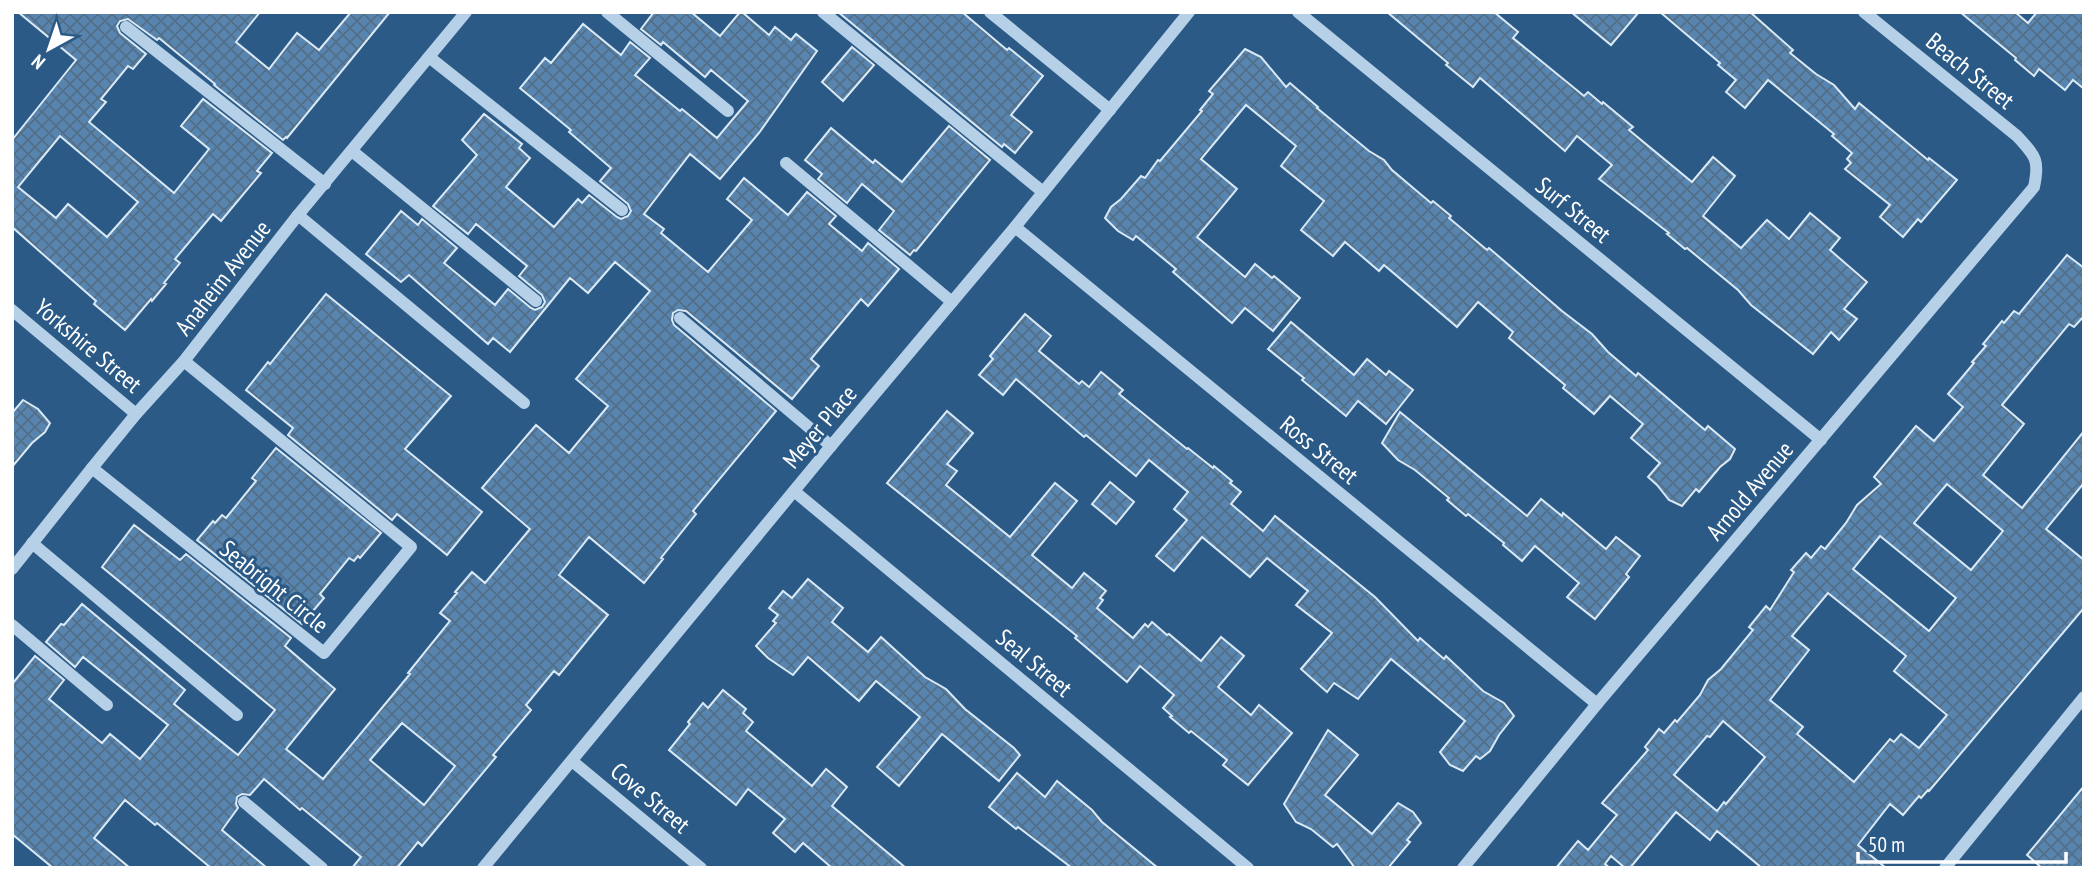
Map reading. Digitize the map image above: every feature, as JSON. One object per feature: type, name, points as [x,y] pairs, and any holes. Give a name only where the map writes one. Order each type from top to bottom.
[{"type":"street","name":"Anaheim Avenue","points":[[12,569],[466,12]]},
{"type":"street","points":[[607,12],[728,111]]},
{"type":"street","points":[[823,12],[1043,192]]},
{"type":"street","points":[[990,12],[1110,110]]},
{"type":"street","name":"Meyer Place","points":[[483,868],[1015,227],[1189,12]]},
{"type":"street","name":"Surf Street","points":[[1298,12],[1821,439]]},
{"type":"street","name":"Beach Street","points":[[1864,12],[2017,136]]},
{"type":"street","points":[[126,27],[326,184]]},
{"type":"street","points":[[429,57],[622,210]]},
{"type":"street","name":"Arnold Avenue","points":[[1463,868],[1597,704],[2034,187],[2038,169],[2033,154],[2017,136]]},
{"type":"street","points":[[352,151],[536,301]]},
{"type":"street","points":[[786,163],[952,302]]},
{"type":"street","points":[[298,215],[524,403]]},
{"type":"street","name":"Ross Street","points":[[1015,227],[1597,704]]},
{"type":"street","name":"Yorkshire Street","points":[[12,310],[136,414]]},
{"type":"street","points":[[680,318],[831,446]]},
{"type":"street","name":"Seabright Circle","points":[[92,468],[324,653],[411,547],[184,361]]},
{"type":"street","name":"Seal Street","points":[[794,491],[1248,868]]},
{"type":"street","points":[[32,543],[237,715]]},
{"type":"street","points":[[12,625],[107,705]]},
{"type":"street","points":[[1945,868],[2084,697]]},
{"type":"street","name":"Cove Street","points":[[572,761],[701,868]]},
{"type":"street","points":[[244,803],[322,868]]},
{"type":"building","points":[[18,12],[260,12],[236,42],[269,69],[297,33],[319,50],[351,12],[390,12],[283,140],[159,38],[157,40],[128,19],[120,21],[117,26],[120,33],[146,54],[133,69],[128,66],[101,99],[106,102],[89,122],[174,193],[209,149],[181,126],[203,99],[272,153],[257,171],[261,173],[221,221],[213,214],[175,259],[180,263],[164,283],[166,284],[125,330],[12,227],[12,140],[76,60]],"holes":[[[60,136],[138,202],[107,237],[68,204],[56,218],[18,187]]]},
{"type":"building","points":[[654,12],[691,12],[720,36],[742,12],[769,35],[775,27],[791,40],[796,34],[817,51],[759,133],[720,179],[690,154],[644,214],[664,229],[661,233],[708,272],[752,220],[727,199],[744,178],[788,215],[807,192],[836,216],[829,224],[862,251],[868,243],[899,269],[868,306],[861,299],[811,359],[819,366],[792,399],[686,311],[678,310],[673,313],[674,325],[776,411],[693,511],[696,514],[644,583],[589,537],[559,575],[608,615],[559,675],[554,671],[526,705],[531,710],[493,755],[496,757],[422,846],[418,842],[397,868],[352,868],[361,857],[264,779],[250,795],[242,794],[237,797],[238,808],[222,830],[267,868],[211,868],[125,800],[94,838],[130,868],[53,868],[12,834],[12,684],[35,656],[64,680],[49,699],[102,743],[110,734],[140,759],[168,725],[83,657],[75,667],[46,642],[82,604],[185,690],[174,704],[238,755],[275,710],[102,567],[134,525],[180,560],[186,554],[291,638],[285,646],[335,689],[286,749],[323,779],[450,621],[440,613],[457,593],[455,592],[472,572],[485,583],[530,529],[482,488],[536,425],[569,453],[608,406],[576,379],[650,291],[615,262],[588,293],[570,278],[510,352],[493,338],[488,344],[409,275],[401,282],[366,254],[401,211],[418,225],[422,219],[457,248],[444,263],[495,305],[508,289],[531,308],[535,310],[542,307],[545,302],[542,295],[519,276],[527,266],[476,224],[468,234],[433,206],[477,155],[462,140],[484,114],[522,144],[519,148],[530,158],[506,187],[554,227],[578,199],[582,203],[589,195],[617,217],[621,219],[628,216],[631,211],[628,204],[600,181],[611,168],[569,132],[571,130],[520,88],[545,58],[551,63],[583,24],[621,55],[630,42],[650,58],[635,75],[717,138],[748,101],[711,70],[705,77],[663,42],[661,45],[641,29]],"holes":[[[402,723],[455,766],[424,805],[370,760]]]},
{"type":"building","points":[[838,12],[962,12],[1043,76],[1011,115],[1032,132],[1015,153],[1004,144],[1002,147]]},
{"type":"building","points":[[1387,12],[1494,12],[1518,32],[1513,38],[1584,96],[1588,92],[1602,104],[1603,102],[1633,127],[1629,130],[1692,182],[1713,157],[1735,176],[1703,216],[1741,248],[1767,220],[1789,239],[1810,213],[1840,238],[1830,250],[1867,282],[1844,309],[1857,319],[1839,340],[1831,332],[1813,354],[1751,305],[1738,290],[1667,234],[1669,233],[1599,179],[1612,165],[1577,136],[1565,151],[1480,78],[1473,87]]},
{"type":"building","points":[[1571,12],[1639,12],[1611,45]]},
{"type":"building","points":[[1660,12],[1750,12],[1793,50],[1790,53],[1834,85],[1855,109],[1859,103],[1928,160],[1929,158],[1957,180],[1921,222],[1918,219],[1903,237],[1880,217],[1890,205],[1845,169],[1851,163],[1847,159],[1852,153],[1832,136],[1834,134],[1768,80],[1745,108],[1726,92],[1736,80]]},
{"type":"building","points":[[1960,12],[2015,12],[2028,23],[2037,12],[2084,12],[2084,89],[2073,80],[2065,90],[2039,69],[2034,76]]},
{"type":"building","points":[[852,47],[874,65],[843,101],[822,82]]},
{"type":"building","points":[[1245,49],[1261,57],[1286,87],[1290,83],[1369,151],[1384,160],[1392,170],[1451,216],[1449,218],[1487,250],[1489,248],[1592,334],[1636,376],[1638,373],[1705,430],[1708,426],[1735,449],[1730,459],[1699,492],[1696,489],[1682,506],[1669,500],[1648,477],[1660,463],[1631,438],[1643,424],[1610,396],[1594,414],[1563,388],[1565,385],[1509,338],[1513,332],[1478,302],[1457,327],[1384,265],[1379,271],[1345,242],[1333,256],[1301,230],[1324,201],[1281,166],[1296,146],[1246,105],[1201,159],[1237,189],[1197,237],[1245,277],[1255,264],[1300,298],[1273,331],[1245,308],[1232,323],[1173,272],[1176,269],[1136,236],[1133,240],[1118,231],[1105,218],[1111,207],[1141,176],[1145,178],[1158,160],[1160,161],[1202,111],[1200,110],[1213,94],[1209,91]]},
{"type":"building","points":[[949,126],[990,160],[910,255],[879,230],[894,211],[862,184],[847,203],[818,179],[822,174],[805,160],[831,128],[873,163],[875,160],[902,182]]},
{"type":"building","points":[[2067,255],[2084,268],[2084,316],[2074,327],[2069,324],[2002,405],[2024,424],[1983,475],[2022,508],[2084,431],[2084,483],[2046,529],[2084,560],[2084,608],[1929,791],[1921,798],[1919,796],[1903,815],[1890,804],[1858,845],[1886,868],[1762,868],[1717,831],[1710,840],[1676,812],[1630,868],[1625,868],[1611,856],[1605,864],[1610,868],[1556,868],[1578,841],[1588,850],[1617,815],[1602,803],[1648,750],[1645,747],[1659,729],[1664,733],[1675,720],[1677,722],[1700,695],[1708,680],[1721,669],[1753,630],[1749,627],[1766,606],[1770,610],[1794,572],[1791,570],[1806,553],[1811,558],[1821,546],[1825,549],[1857,505],[1881,484],[1874,477],[1916,426],[1934,441],[1963,407],[1948,394],[1974,363],[1972,362],[1986,346],[1983,344],[2002,321],[2004,323],[2014,311],[2019,314]],"holes":[[[1947,484],[2003,531],[1971,570],[1914,523]],[[1880,536],[1956,598],[1929,631],[1853,569]],[[1828,593],[1906,656],[1894,671],[1947,715],[1919,748],[1901,734],[1894,742],[1890,739],[1854,782],[1797,734],[1803,727],[1770,700],[1809,650],[1792,636]],[[1723,721],[1765,757],[1717,811],[1674,775],[1707,736],[1710,737]]]},
{"type":"building","points":[[326,294],[451,396],[405,449],[482,512],[447,555],[397,514],[392,520],[288,435],[293,428],[246,390]]},
{"type":"building","points":[[1025,314],[1051,336],[1039,351],[1079,384],[1082,381],[1089,387],[1101,372],[1123,390],[1119,394],[1232,481],[1230,483],[1241,492],[1231,504],[1263,531],[1275,516],[1375,597],[1418,641],[1420,638],[1444,659],[1446,656],[1483,691],[1504,703],[1514,716],[1490,751],[1480,759],[1476,756],[1463,771],[1450,765],[1440,752],[1465,721],[1391,659],[1358,699],[1334,683],[1327,692],[1301,669],[1332,633],[1296,605],[1308,591],[1267,558],[1250,577],[1202,537],[1174,571],[1156,556],[1187,520],[1174,509],[1188,492],[1149,460],[1136,476],[1086,435],[1084,437],[1016,379],[1003,395],[979,375],[993,359],[990,356]]},
{"type":"building","points":[[1291,322],[1354,375],[1367,359],[1386,375],[1389,371],[1413,390],[1386,424],[1358,401],[1346,416],[1268,349]]},
{"type":"building","points":[[23,400],[38,409],[50,423],[12,467],[12,413]]},
{"type":"building","points":[[947,411],[973,433],[947,464],[957,471],[946,485],[1010,537],[1055,483],[1077,501],[1032,555],[1072,588],[1084,573],[1106,591],[1097,608],[1133,638],[1145,624],[1148,627],[1152,622],[1201,661],[1221,637],[1244,656],[1218,687],[1251,715],[1259,705],[1292,733],[1248,785],[1223,765],[1227,760],[1170,717],[1172,716],[1163,708],[1174,695],[1140,666],[1127,682],[1075,638],[1077,636],[887,483]]},
{"type":"building","points":[[1400,412],[1527,516],[1541,499],[1562,516],[1563,513],[1606,549],[1616,537],[1640,556],[1626,574],[1629,577],[1595,619],[1567,597],[1579,583],[1535,546],[1522,561],[1503,545],[1504,543],[1447,500],[1449,498],[1415,470],[1398,460],[1382,443]]},
{"type":"building","points":[[276,448],[381,533],[360,558],[358,556],[354,561],[349,558],[320,594],[324,598],[302,624],[197,540],[213,521],[215,523],[222,515],[226,518],[256,481],[252,478]]},
{"type":"building","points":[[1110,482],[1134,502],[1116,524],[1092,504]]},
{"type":"building","points":[[808,579],[843,608],[832,622],[868,652],[881,637],[925,677],[946,689],[965,709],[1014,748],[1020,755],[999,781],[942,734],[899,786],[877,767],[920,717],[876,681],[859,701],[808,657],[793,675],[756,646],[776,623],[773,621],[778,615],[769,608],[783,591],[792,598]]},
{"type":"building","points":[[723,690],[746,709],[743,713],[753,722],[746,731],[812,786],[826,769],[847,787],[832,806],[906,868],[832,868],[803,843],[795,852],[773,833],[785,819],[748,789],[736,805],[669,750],[703,703],[708,708]]},
{"type":"building","points":[[1328,730],[1358,755],[1325,795],[1372,834],[1398,803],[1413,812],[1421,823],[1407,840],[1410,842],[1388,868],[1355,868],[1337,844],[1333,847],[1311,829],[1296,822],[1284,804]]},
{"type":"building","points":[[1017,773],[1045,797],[1057,781],[1158,868],[1072,868],[989,807]]},
{"type":"building","points":[[2084,786],[2084,868],[2042,868],[2027,855]]}]
